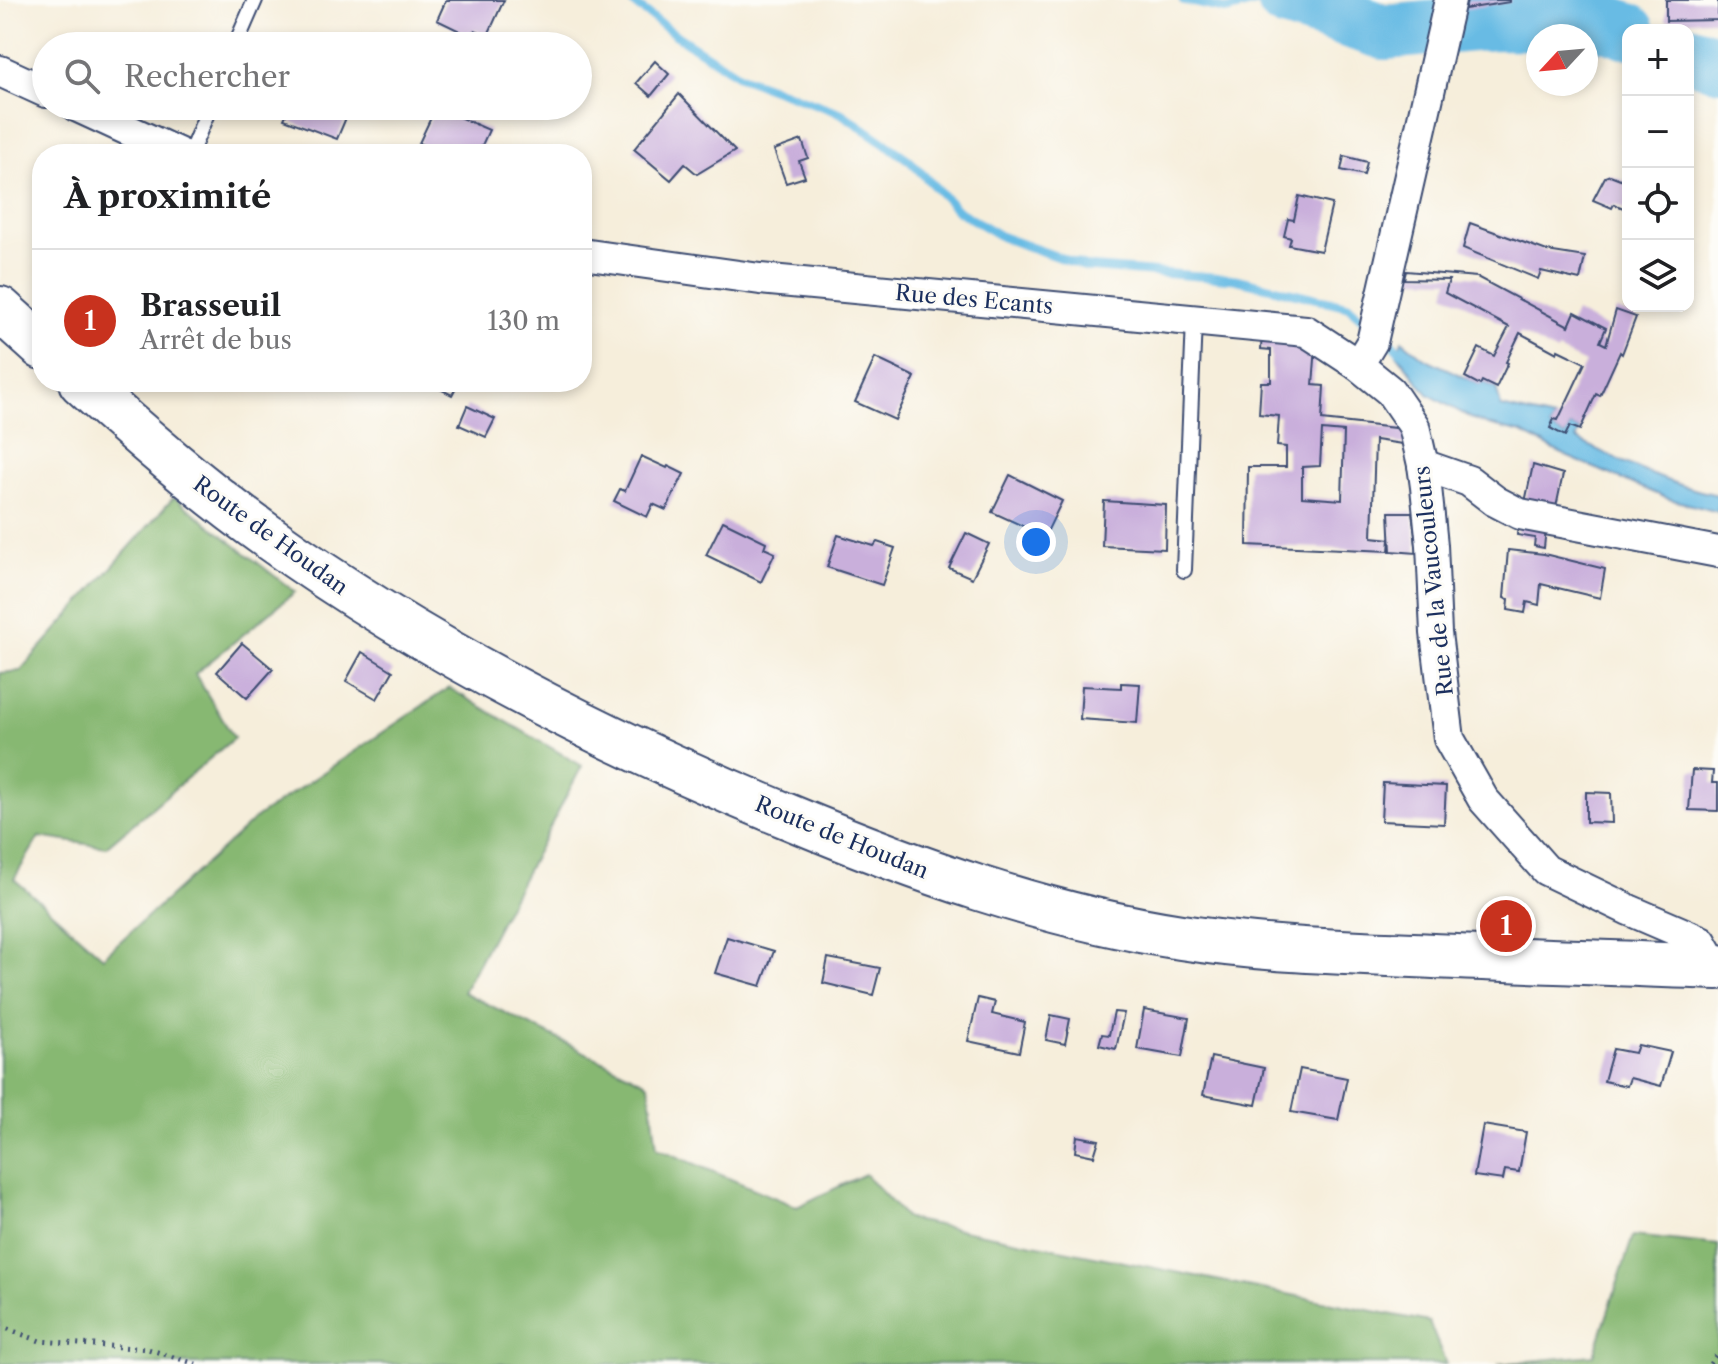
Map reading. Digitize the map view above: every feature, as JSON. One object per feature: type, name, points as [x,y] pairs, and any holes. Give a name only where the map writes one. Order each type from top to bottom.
[{"type":"main road","points":[[0,309],[32,338]]},
{"type":"main road","name":"Route de Houdan","points":[[92,392],[141,437],[265,535],[434,644],[525,695],[646,755],[757,804],[917,868],[1030,903],[1107,922],[1247,946],[1717,967]]},
{"type":"street","points":[[1365,353],[1379,310],[1450,0]]},
{"type":"street","points":[[0,71],[32,86]]},
{"type":"street","points":[[106,120],[158,144]]},
{"type":"street","name":"Rue des Ecants","points":[[592,255],[760,279],[1306,331],[1365,353]]},
{"type":"street","name":"Rue de la Vaucouleurs","points":[[1365,353],[1414,426],[1423,465],[1432,545],[1436,633],[1449,739],[1483,799],[1546,870],[1701,941],[1717,967]]},
{"type":"street","points":[[1423,465],[1469,481],[1495,501],[1520,514],[1718,552]]},
{"type":"lane","points":[[241,32],[255,0]]},
{"type":"lane","points":[[194,144],[204,120]]},
{"type":"lane","points":[[1184,570],[1194,320]]},
{"type":"path","points":[[0,1326],[40,1341],[148,1349],[196,1364]]},
{"type":"path","points":[[1710,1364],[1718,1353]]},
{"type":"green space","points":[[174,497],[295,592],[195,674],[234,738],[106,847],[39,837],[14,879],[103,957],[257,817],[449,688],[582,766],[463,992],[649,1084],[657,1148],[797,1207],[865,1174],[907,1219],[1429,1322],[1446,1364],[0,1364],[0,673],[20,671]]},
{"type":"green space","points":[[1633,1236],[1718,1245],[1718,1364],[1498,1364],[1594,1355]]},
{"type":"water","points":[[1402,340],[1424,358],[1479,384],[1482,381],[1496,388],[1501,407],[1554,419],[1550,428],[1565,436],[1570,426],[1580,430],[1576,439],[1628,464],[1663,479],[1718,495],[1718,512],[1669,499],[1566,456],[1522,433],[1471,418],[1428,394],[1397,354]]},
{"type":"building","points":[[446,0],[504,0],[489,32],[462,32],[437,20]]},
{"type":"building","points":[[1467,0],[1510,0],[1510,2],[1465,9]]},
{"type":"building","points":[[1666,0],[1718,0],[1718,20],[1666,21]]},
{"type":"building","points":[[655,61],[669,74],[651,96],[636,83]]},
{"type":"building","points":[[679,94],[735,151],[697,174],[685,164],[671,180],[634,149]]},
{"type":"building","points":[[287,120],[345,120],[337,139]]},
{"type":"building","points":[[430,120],[466,120],[489,130],[483,144],[419,143]]},
{"type":"building","points":[[802,140],[808,158],[799,161],[805,177],[786,183],[774,150]]},
{"type":"building","points":[[1344,156],[1367,162],[1364,175],[1341,170]]},
{"type":"building","points":[[1610,175],[1622,180],[1622,207],[1614,204],[1612,208],[1593,200],[1605,177]]},
{"type":"building","points":[[1299,196],[1332,204],[1321,251],[1289,245],[1291,238],[1284,236],[1288,219],[1294,220]]},
{"type":"building","points":[[1470,223],[1547,251],[1585,257],[1580,280],[1541,271],[1538,279],[1463,248]]},
{"type":"building","points":[[1406,271],[1477,277],[1569,326],[1575,312],[1606,328],[1600,342],[1606,345],[1616,310],[1636,317],[1622,354],[1620,352],[1600,396],[1596,394],[1580,430],[1570,426],[1565,436],[1550,428],[1554,419],[1558,420],[1585,363],[1558,350],[1557,353],[1520,333],[1496,388],[1482,381],[1480,385],[1465,377],[1479,348],[1494,356],[1509,327],[1445,293],[1449,280],[1404,279]]},
{"type":"building","points":[[1262,334],[1316,346],[1313,385],[1324,386],[1322,420],[1404,429],[1409,445],[1375,440],[1372,537],[1390,539],[1389,551],[1247,545],[1248,467],[1286,467],[1286,447],[1277,446],[1279,416],[1259,414],[1261,382],[1271,382],[1271,350],[1261,349]],"holes":[[[1322,430],[1344,432],[1342,500],[1302,497],[1302,467],[1320,466]]]},
{"type":"building","points":[[875,358],[915,377],[895,420],[855,402]]},
{"type":"building","points":[[467,406],[495,419],[486,437],[459,425]]},
{"type":"building","points":[[641,456],[684,474],[666,510],[653,504],[647,517],[614,501],[620,489],[625,491]]},
{"type":"building","points":[[1533,465],[1563,474],[1555,512],[1524,507]]},
{"type":"building","points":[[1010,475],[1062,501],[1045,536],[992,512]]},
{"type":"building","points":[[1104,501],[1166,505],[1165,549],[1102,546]]},
{"type":"building","points":[[1389,512],[1412,512],[1417,553],[1391,551]]},
{"type":"building","points":[[723,521],[766,542],[764,548],[775,553],[761,582],[706,555]]},
{"type":"building","points":[[1518,521],[1546,527],[1544,548],[1534,546],[1535,538],[1517,535]]},
{"type":"building","points":[[966,533],[989,544],[972,578],[949,568]]},
{"type":"building","points":[[838,535],[874,546],[877,542],[895,548],[882,585],[827,567]]},
{"type":"building","points":[[1508,550],[1544,554],[1605,569],[1600,598],[1541,584],[1539,605],[1527,602],[1525,613],[1508,610],[1509,599],[1504,598]]},
{"type":"building","points":[[242,643],[273,669],[247,698],[217,672]]},
{"type":"building","points":[[362,652],[393,671],[377,699],[346,681]]},
{"type":"building","points":[[1121,683],[1140,684],[1137,723],[1080,719],[1082,686],[1121,688]]},
{"type":"building","points":[[1692,770],[1713,771],[1712,783],[1718,783],[1718,811],[1689,810]]},
{"type":"building","points":[[1383,783],[1446,786],[1444,824],[1381,821]]},
{"type":"building","points":[[1586,792],[1611,793],[1612,823],[1586,822]]},
{"type":"building","points":[[727,937],[774,951],[761,986],[715,973]]},
{"type":"building","points":[[828,958],[880,968],[873,995],[823,983]]},
{"type":"building","points":[[978,998],[995,1002],[992,1014],[1025,1022],[1019,1052],[968,1041]]},
{"type":"building","points":[[1144,1010],[1189,1018],[1182,1057],[1137,1049]]},
{"type":"building","points":[[1114,1012],[1124,1013],[1116,1049],[1099,1045],[1102,1034],[1109,1035]]},
{"type":"building","points":[[1051,1015],[1070,1019],[1065,1044],[1046,1040]]},
{"type":"building","points":[[1638,1045],[1671,1052],[1661,1086],[1630,1078],[1627,1086],[1604,1081],[1613,1049],[1635,1053]]},
{"type":"building","points":[[1211,1057],[1264,1068],[1256,1105],[1203,1095]]},
{"type":"building","points":[[1300,1069],[1347,1078],[1338,1120],[1291,1112]]},
{"type":"building","points":[[1483,1125],[1526,1132],[1519,1172],[1505,1170],[1503,1180],[1474,1176]]},
{"type":"building","points":[[1077,1136],[1099,1140],[1094,1156],[1075,1152]]},
{"type":"waterway","points":[[629,0],[680,38],[741,77],[841,113],[909,160],[957,210],[1002,237],[1086,267],[1235,279],[1348,306],[1407,357]]},
{"type":"waterway","points":[[1183,0],[1228,10],[1265,0]]},
{"type":"waterway","points":[[1285,0],[1385,32],[1495,22],[1609,24],[1622,29]]},
{"type":"waterway","points":[[1596,24],[1604,0]]},
{"type":"waterway","points":[[1694,55],[1718,63]]},
{"type":"place","name":"Brasseuil","points":[[1506,926]]}]
